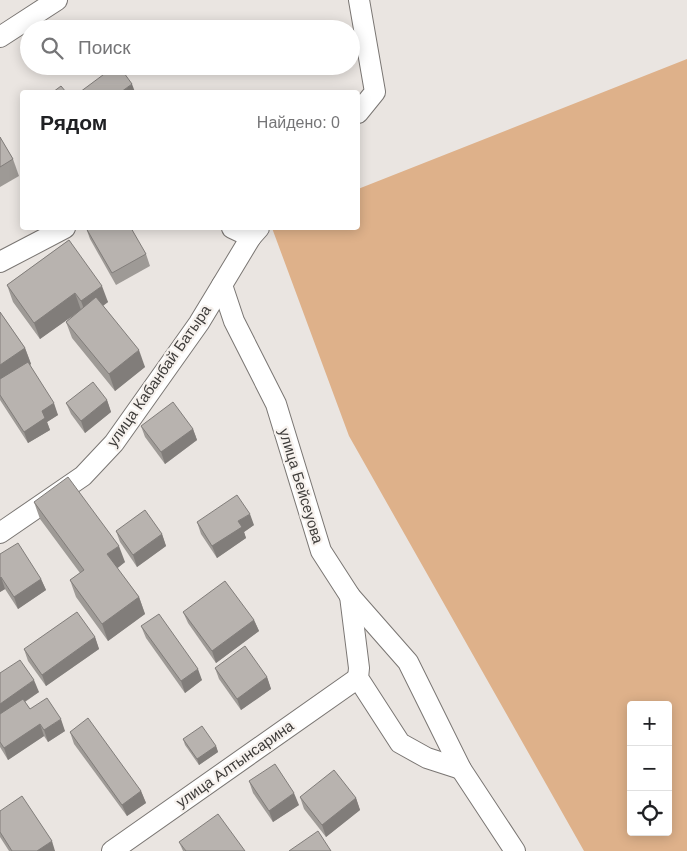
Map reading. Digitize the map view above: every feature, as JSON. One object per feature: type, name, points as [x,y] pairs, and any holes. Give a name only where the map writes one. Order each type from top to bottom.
[{"type":"street","points":[[26,20],[57,0]]},
{"type":"street","points":[[360,0],[375,92],[360,111]]},
{"type":"street","points":[[0,37],[20,24]]},
{"type":"street","points":[[0,262],[60,230]]},
{"type":"street","name":"улица Кабанбай Батыра","points":[[0,533],[83,476],[114,443],[199,323],[255,232]]},
{"type":"street","name":"улица Бейсеуова","points":[[222,284],[234,321],[276,404],[321,551],[350,596],[408,662],[461,768],[515,851]]},
{"type":"street","points":[[350,596],[359,668],[358,678],[400,743],[427,758],[461,768]]},
{"type":"street","name":"улица Алтынсарина","points":[[112,851],[358,678]]},
{"type":"shaded area","points":[[687,59],[687,851],[584,851],[349,436],[273,230],[360,230],[360,188]]},
{"type":"building","points":[[103,75],[126,75],[132,84],[124,90],[83,90]]},
{"type":"building","points":[[61,86],[64,90],[56,90]]},
{"type":"building","points":[[0,137],[13,159],[0,167]]},
{"type":"building","points":[[87,230],[132,230],[146,254],[112,273]]},
{"type":"building","points":[[69,240],[102,286],[81,301],[75,293],[34,323],[7,285]]},
{"type":"building","points":[[96,297],[139,350],[109,374],[66,322]]},
{"type":"building","points":[[0,312],[25,348],[0,365]]},
{"type":"building","points":[[28,362],[54,403],[42,411],[45,418],[24,432],[0,395],[0,379]]},
{"type":"building","points":[[93,382],[107,400],[81,421],[66,403]]},
{"type":"building","points":[[173,402],[193,429],[161,452],[141,426]]},
{"type":"building","points":[[68,477],[119,546],[107,554],[139,597],[102,624],[70,580],[84,570],[34,502]]},
{"type":"building","points":[[237,495],[250,514],[238,521],[242,527],[212,546],[197,522]]},
{"type":"building","points":[[145,510],[162,534],[133,555],[116,531]]},
{"type":"building","points":[[18,543],[41,579],[14,597],[0,578],[0,554]]},
{"type":"building","points":[[225,581],[254,620],[212,651],[183,612]]},
{"type":"building","points":[[77,612],[95,637],[42,675],[24,649]]},
{"type":"building","points":[[159,614],[198,669],[181,681],[141,626]]},
{"type":"building","points":[[245,646],[267,677],[237,699],[215,668]]},
{"type":"building","points":[[20,660],[34,680],[0,704],[0,673]]},
{"type":"building","points":[[47,698],[61,719],[44,730],[40,724],[4,748],[0,742],[0,714],[23,699],[30,709]]},
{"type":"building","points":[[88,718],[141,791],[122,805],[70,732]]},
{"type":"building","points":[[202,726],[216,746],[197,759],[183,739]]},
{"type":"building","points":[[275,764],[294,793],[269,811],[249,781]]},
{"type":"building","points":[[334,770],[356,798],[322,825],[300,797]]},
{"type":"building","points":[[22,796],[52,841],[37,851],[12,851],[0,832],[0,811]]},
{"type":"building","points":[[218,814],[245,851],[186,851],[179,842]]},
{"type":"building","points":[[318,831],[331,851],[289,851]]}]
